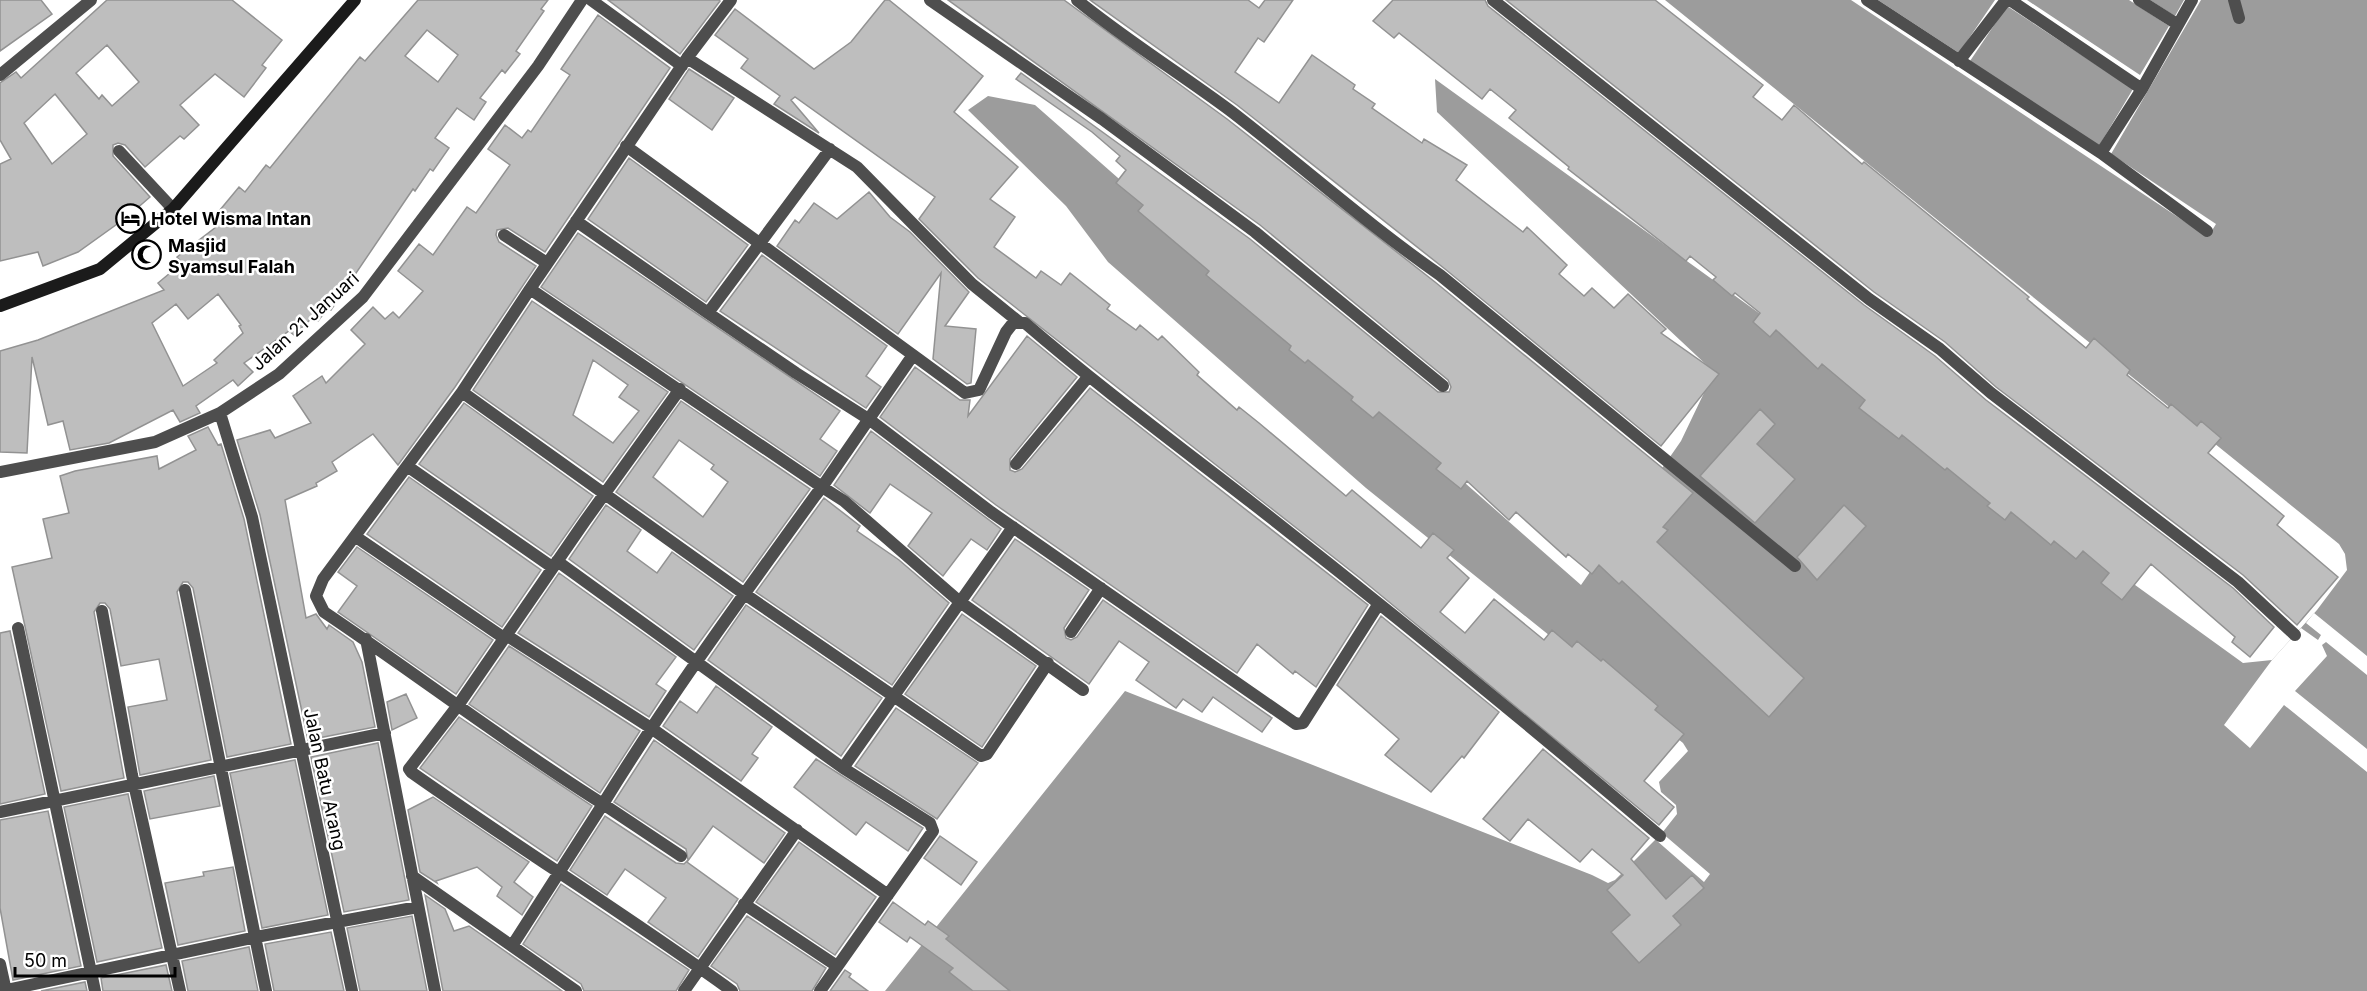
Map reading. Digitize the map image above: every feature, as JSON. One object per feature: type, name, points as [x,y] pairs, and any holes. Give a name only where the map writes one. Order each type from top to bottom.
[{"type":"main road","points":[[0,306],[100,269],[173,209],[355,0]]},
{"type":"street","points":[[0,75],[91,0]]},
{"type":"street","name":"Jalan 21 Januari","points":[[0,472],[155,442],[220,413],[279,374],[363,297],[538,66],[582,0]]},
{"type":"street","points":[[591,0],[684,62],[857,167],[972,284],[1019,322]]},
{"type":"street","points":[[681,856],[533,760],[459,704],[324,612],[316,596],[323,579],[462,392],[626,146],[684,62],[731,0]]},
{"type":"street","points":[[930,0],[1102,120],[1255,232],[1443,386]]},
{"type":"street","points":[[1077,0],[1108,26],[1233,113],[1396,244],[1440,275],[1794,566]]},
{"type":"street","points":[[1493,0],[1869,299],[1940,349],[1991,393],[2238,582],[2295,635]]},
{"type":"street","points":[[1867,0],[2101,153],[2207,231]]},
{"type":"street","points":[[1959,61],[2008,0],[2142,89]]},
{"type":"street","points":[[2139,0],[2177,24]]},
{"type":"street","points":[[2101,153],[2142,89],[2192,0]]},
{"type":"street","points":[[2234,0],[2239,18]]},
{"type":"street","points":[[626,146],[965,393],[974,393],[979,390],[1006,332],[1013,323],[1025,323],[1088,377],[1253,504],[1500,701],[1660,836]]},
{"type":"street","points":[[708,313],[830,149]]},
{"type":"street","points":[[119,151],[173,209]]},
{"type":"street","points":[[576,221],[796,373],[870,420],[1013,527],[1296,724],[1303,723],[1378,605]]},
{"type":"street","points":[[504,235],[547,263]]},
{"type":"street","points":[[530,289],[844,501],[960,602],[1083,690]]},
{"type":"street","points":[[512,946],[651,728],[870,420],[913,355]]},
{"type":"street","points":[[1016,464],[1088,377]]},
{"type":"street","points":[[680,389],[555,564],[459,704],[411,767],[411,772],[732,991]]},
{"type":"street","points":[[462,392],[746,595],[984,756],[1048,663]]},
{"type":"street","name":"Jalan Batu Arang","points":[[220,413],[252,517],[352,991]]},
{"type":"street","points":[[407,466],[555,564],[843,768],[932,825],[932,834],[820,991]]},
{"type":"street","points":[[843,768],[1013,527]]},
{"type":"street","points":[[356,537],[505,637],[651,728],[888,895]]},
{"type":"street","points":[[1071,632],[1101,588]]},
{"type":"street","points":[[185,590],[266,991]]},
{"type":"street","points":[[102,611],[135,784],[180,991]]},
{"type":"street","points":[[18,628],[95,991]]},
{"type":"street","points":[[366,639],[435,991]]},
{"type":"street","points":[[0,812],[385,733]]},
{"type":"street","points":[[684,991],[797,831]]},
{"type":"street","points":[[412,876],[576,991]]},
{"type":"street","points":[[744,904],[837,966]]},
{"type":"street","points":[[0,964],[6,991],[256,937],[418,907]]},
{"type":"shaded area","points":[[1665,0],[2367,0],[2367,991],[885,991],[1125,691],[1608,883],[1615,880],[1662,833],[1677,814],[1676,805],[1661,792],[1659,782],[1688,751],[1683,743],[1366,488],[1108,262],[1066,206],[968,110],[988,96],[1035,105],[1581,585],[1681,441],[1714,372],[1437,112],[1435,79],[2243,663],[2272,660],[2317,610],[2347,570],[2345,554],[2339,544]]},
{"type":"pier","points":[[1851,0],[1878,0],[1959,53],[1995,0],[2027,0],[2140,75],[2169,26],[2129,0],[2150,0],[2175,16],[2184,0],[2201,0],[2111,154],[2216,224],[2208,237]],"holes":[[[2007,6],[2133,89],[2099,146],[1970,61]]]},
{"type":"pier","points":[[2314,613],[2367,656],[2367,675],[2326,642],[2322,645],[2327,656],[2295,691],[2367,749],[2367,772],[2284,705],[2250,748],[2224,725],[2272,660],[2301,628],[2318,640],[2321,635],[2306,623]]},
{"type":"pier","points":[[1662,833],[1710,874],[1704,882],[1656,840]]},
{"type":"building","points":[[0,0],[41,0],[52,14],[0,51]]},
{"type":"building","points":[[107,0],[232,0],[282,40],[262,65],[266,68],[244,97],[215,74],[180,105],[199,125],[184,139],[180,136],[145,167],[125,145],[118,143],[113,145],[113,156],[150,197],[127,217],[78,252],[43,266],[38,252],[0,261],[0,164],[11,159],[0,140],[0,83],[16,72],[21,78]],"holes":[[[107,45],[139,82],[112,106],[102,95],[99,99],[76,73]],[[55,94],[87,134],[52,164],[24,123]]]},
{"type":"building","points":[[418,0],[548,0],[541,9],[544,11],[516,51],[520,54],[505,73],[502,70],[480,98],[486,102],[474,120],[457,108],[435,138],[449,148],[433,171],[430,169],[415,191],[413,189],[331,310],[328,308],[318,321],[313,317],[294,335],[289,331],[244,363],[253,372],[238,386],[233,380],[196,406],[200,413],[180,422],[173,410],[109,443],[70,450],[63,421],[48,425],[32,357],[27,453],[0,452],[0,351],[38,340],[164,290],[158,283],[182,263],[177,257],[229,217],[220,210],[239,187],[245,192],[266,165],[270,168],[360,57],[365,61]],"holes":[[[427,30],[458,55],[438,82],[405,56]],[[218,294],[241,325],[239,326],[243,333],[214,360],[217,363],[183,386],[152,323],[176,304],[188,319]]]},
{"type":"building","points":[[608,0],[719,0],[720,1],[680,54]]},
{"type":"building","points":[[885,0],[889,0],[983,76],[954,112],[1018,167],[990,199],[1015,217],[994,247],[1036,278],[1041,271],[1061,285],[1070,273],[1110,305],[1107,309],[1136,330],[1140,325],[1158,340],[1162,336],[1199,372],[1197,375],[1237,410],[1239,407],[1346,496],[1352,490],[1421,548],[1433,533],[1454,550],[1447,558],[1469,578],[1440,612],[1465,633],[1494,599],[1544,640],[1552,630],[1572,647],[1577,641],[1601,661],[1603,659],[1658,706],[1655,710],[1684,734],[1644,781],[1674,807],[1659,825],[1360,578],[978,278],[919,219],[935,197],[795,97],[791,100],[819,133],[774,104],[780,96],[741,68],[748,59],[715,35],[735,9],[814,69],[851,42]]},
{"type":"building","points":[[948,0],[1064,0],[1227,119],[1435,282],[1693,493],[1663,527],[1668,530],[1657,542],[1804,678],[1769,717],[1622,581],[1619,584],[1599,565],[1592,574],[1568,554],[1566,557],[1516,512],[1509,520],[1467,481],[1461,489],[1436,469],[1441,463],[1379,412],[1373,418],[1351,400],[1353,397],[1308,360],[1305,363],[1289,350],[1291,346],[1206,275],[1209,271],[1138,211],[1143,205],[1116,183],[1126,170],[1116,161],[1120,156],[1092,132],[1016,79],[1021,73],[1250,239],[1438,392],[1449,392],[1451,387],[1448,380],[1260,225]]},
{"type":"building","points":[[1090,0],[1248,0],[1259,8],[1265,0],[1293,0],[1264,42],[1258,38],[1235,72],[1279,103],[1312,55],[1355,85],[1353,89],[1375,104],[1372,108],[1422,143],[1424,139],[1467,165],[1456,180],[1523,232],[1527,227],[1567,265],[1559,274],[1584,296],[1592,288],[1614,308],[1628,294],[1666,329],[1661,333],[1719,374],[1661,446],[1445,269],[1237,105]]},
{"type":"building","points":[[1393,0],[1485,0],[1488,6],[1864,305],[1935,356],[1986,400],[2233,588],[2274,627],[2250,657],[2232,642],[2235,637],[2151,564],[2122,600],[2101,583],[2109,573],[2083,551],[2076,559],[2054,541],[2051,545],[2011,512],[2005,520],[1987,506],[1990,503],[1947,468],[1945,470],[1902,435],[1899,439],[1859,408],[1865,400],[1822,364],[1818,369],[1776,330],[1770,337],[1753,322],[1760,313],[1735,293],[1732,296],[1713,280],[1716,277],[1690,256],[1686,261],[1568,169],[1569,167],[1509,118],[1516,110],[1490,89],[1482,99],[1399,33],[1394,38],[1373,21]]},
{"type":"building","points":[[1506,0],[1655,0],[1763,85],[1753,97],[1782,120],[1794,105],[1862,164],[1864,162],[2029,297],[2027,299],[2086,348],[2094,338],[2130,370],[2127,375],[2168,408],[2171,404],[2197,426],[2201,421],[2221,438],[2208,453],[2284,516],[2277,525],[2338,577],[2297,625],[2243,575],[1996,387],[1945,342],[1874,292]]},
{"type":"building","points":[[598,15],[670,68],[545,252],[508,228],[497,230],[496,235],[499,242],[536,266],[455,387],[398,465],[373,434],[332,462],[337,471],[316,483],[317,486],[285,500],[306,618],[316,614],[327,629],[329,625],[353,642],[362,662],[375,727],[308,740],[260,515],[237,440],[270,430],[275,438],[311,423],[293,396],[322,376],[326,383],[365,344],[351,330],[373,307],[385,319],[393,312],[399,318],[423,291],[398,271],[419,244],[433,255],[467,207],[476,213],[510,165],[488,149],[505,125],[522,138],[528,130],[531,132],[570,75],[561,69]]},
{"type":"building","points":[[689,69],[734,98],[712,130],[669,99]]},
{"type":"building","points":[[629,158],[748,245],[706,302],[588,219]]},
{"type":"building","points":[[869,192],[890,217],[910,232],[969,292],[945,326],[976,329],[971,383],[967,384],[933,359],[941,273],[898,334],[777,246],[795,220],[799,223],[814,203],[837,219]]},
{"type":"building","points":[[578,233],[840,411],[820,439],[837,451],[820,476],[541,287]]},
{"type":"building","points":[[762,255],[887,346],[866,376],[881,387],[866,408],[720,311]]},
{"type":"building","points":[[532,301],[668,392],[603,482],[473,390]],"holes":[[[593,360],[628,385],[619,397],[639,411],[613,443],[573,415]]]},
{"type":"building","points":[[1027,336],[1077,377],[1010,459],[1010,470],[1015,472],[1022,469],[1090,388],[1368,605],[1316,687],[1295,671],[1293,674],[1257,644],[1237,673],[996,505],[880,417],[915,367],[960,400],[970,400],[968,416]]},
{"type":"building","points":[[681,401],[810,489],[743,582],[616,492]],"holes":[[[679,440],[714,465],[711,469],[728,482],[703,517],[653,477]]]},
{"type":"building","points":[[464,403],[593,496],[551,556],[419,464]]},
{"type":"building","points":[[1760,409],[1775,424],[1757,444],[1795,479],[1755,523],[1700,476]]},
{"type":"building","points":[[208,427],[218,445],[221,444],[244,519],[291,744],[227,757],[193,588],[188,582],[183,582],[177,592],[211,760],[140,775],[128,707],[167,700],[159,659],[121,666],[110,609],[105,603],[100,603],[94,612],[124,778],[61,791],[12,567],[52,558],[43,519],[69,513],[60,476],[75,471],[157,456],[159,469],[196,450],[188,436]]},
{"type":"building","points":[[871,431],[1001,529],[987,550],[971,539],[943,576],[908,546],[932,513],[890,484],[870,513],[834,485]]},
{"type":"building","points":[[409,477],[541,570],[502,627],[367,534]]},
{"type":"building","points":[[824,498],[860,526],[857,531],[899,560],[949,603],[892,685],[756,592]]},
{"type":"building","points":[[606,505],[641,530],[627,551],[657,573],[672,552],[733,596],[694,650],[569,559]]},
{"type":"building","points":[[1844,505],[1866,526],[1817,580],[1797,557]]},
{"type":"building","points":[[1015,539],[1089,590],[1064,628],[1066,638],[1071,640],[1077,637],[1103,600],[1272,718],[1262,732],[1213,697],[1202,712],[1183,699],[1176,708],[1136,680],[1149,662],[1119,641],[1089,684],[972,600]]},
{"type":"building","points":[[357,547],[493,640],[456,694],[338,612],[357,586],[338,572]]},
{"type":"building","points":[[559,573],[676,657],[656,684],[666,691],[649,717],[518,633]]},
{"type":"building","points":[[746,605],[882,698],[841,756],[708,660]]},
{"type":"building","points":[[962,614],[1036,666],[982,747],[905,694]]},
{"type":"building","points":[[1381,616],[1499,712],[1464,758],[1462,756],[1431,792],[1385,755],[1399,739],[1337,685]]},
{"type":"building","points":[[10,631],[45,794],[0,804],[0,633]]},
{"type":"building","points":[[509,646],[640,731],[600,793],[469,704]]},
{"type":"building","points":[[716,686],[772,727],[752,754],[758,758],[741,781],[663,726],[680,701],[697,713]]},
{"type":"building","points":[[406,694],[417,718],[392,730],[387,702]]},
{"type":"building","points":[[896,708],[978,763],[937,819],[855,766]]},
{"type":"building","points":[[459,717],[592,806],[557,861],[420,768]]},
{"type":"building","points":[[654,740],[785,833],[764,863],[713,826],[687,862],[738,899],[698,957],[648,922],[666,898],[625,869],[607,895],[570,870],[605,816],[676,863],[684,864],[688,860],[686,849],[614,802]]},
{"type":"building","points":[[378,743],[409,900],[344,912],[311,757]]},
{"type":"building","points":[[1543,749],[1649,838],[1631,859],[1666,899],[1692,875],[1704,888],[1673,916],[1681,925],[1639,963],[1611,932],[1630,915],[1607,890],[1623,875],[1592,849],[1580,862],[1528,819],[1510,841],[1483,819]]},
{"type":"building","points":[[816,759],[923,828],[908,851],[866,822],[856,835],[794,787]]},
{"type":"building","points":[[295,760],[328,915],[262,928],[230,773]]},
{"type":"building","points":[[214,776],[220,806],[150,819],[144,791]]},
{"type":"building","points":[[128,794],[162,948],[97,962],[64,807]]},
{"type":"building","points":[[433,797],[529,862],[514,882],[533,897],[522,915],[497,896],[502,887],[477,867],[436,881],[437,883],[420,872],[408,810]]},
{"type":"building","points":[[48,811],[81,966],[13,980],[0,908],[0,820]]},
{"type":"building","points":[[940,836],[977,862],[961,885],[924,858]]},
{"type":"building","points":[[799,842],[876,897],[835,955],[756,902]]},
{"type":"building","points":[[233,867],[245,931],[178,945],[165,883],[204,876],[203,872]]},
{"type":"building","points":[[561,884],[689,970],[676,991],[584,991],[581,984],[523,944]]},
{"type":"building","points":[[425,895],[445,909],[454,931],[469,926],[562,991],[443,991]]},
{"type":"building","points":[[893,902],[925,925],[928,921],[949,936],[946,939],[1010,991],[973,991],[949,972],[953,968],[910,937],[907,942],[879,922]]},
{"type":"building","points":[[412,916],[427,991],[360,991],[347,928]]},
{"type":"building","points":[[747,916],[826,968],[812,991],[740,991],[737,984],[711,966]]},
{"type":"building","points":[[331,932],[344,991],[274,991],[265,944]]},
{"type":"building","points":[[249,947],[258,991],[188,991],[182,961]]},
{"type":"building","points":[[166,965],[172,991],[103,991],[101,978]]},
{"type":"building","points":[[845,970],[851,974],[849,977],[868,991],[830,991]]},
{"type":"building","points":[[85,982],[87,991],[41,991]]},
{"type":"place","name":"Hotel Wisma Intan","points":[[130,218]]},
{"type":"place","name":"Masjid Syamsul Falah","points":[[147,255]]}]
